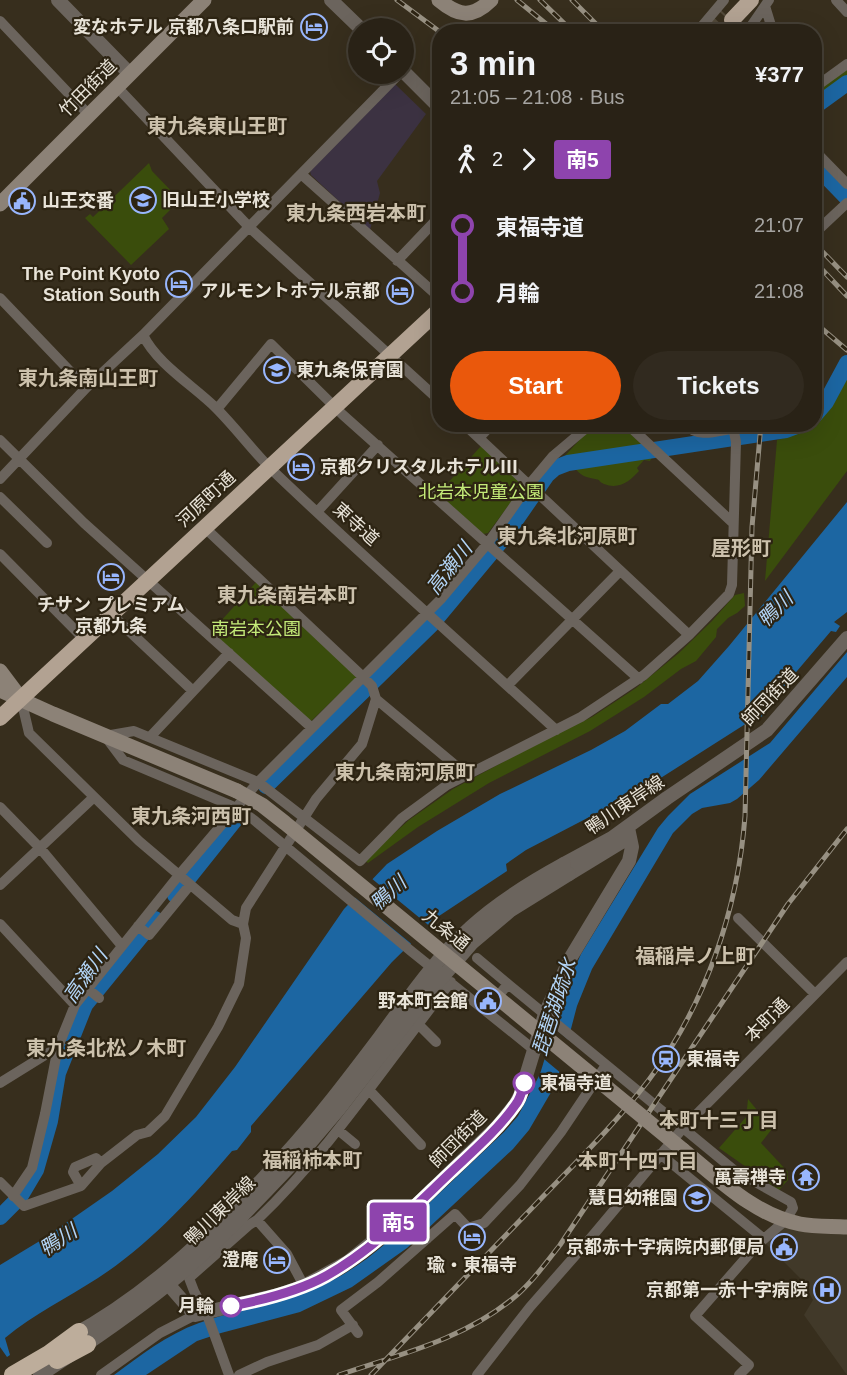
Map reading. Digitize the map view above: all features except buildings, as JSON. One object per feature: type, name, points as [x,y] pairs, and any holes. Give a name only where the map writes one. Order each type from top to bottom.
[{"type":"highway","points":[[727,11],[736,0]]},
{"type":"highway","points":[[727,11],[762,2]]},
{"type":"highway","name":"河原町通","points":[[0,718],[432,316]]},
{"type":"highway","points":[[13,1375],[83,1338]]},
{"type":"highway","points":[[27,1375],[83,1338]]},
{"type":"main road","name":"竹田街道","points":[[0,202],[204,0]]},
{"type":"main road","points":[[439,0],[451,9],[466,14],[481,9],[491,0]]},
{"type":"main road","name":"九条通","points":[[0,671],[21,699]]},
{"type":"main road","name":"九条通","points":[[0,690],[237,790],[285,823],[743,1198],[761,1210],[801,1225],[847,1227]]},
{"type":"street","points":[[58,0],[130,74]]},
{"type":"street","points":[[331,0],[350,18]]},
{"type":"street","points":[[836,0],[847,12]]},
{"type":"street","points":[[751,24],[762,2]]},
{"type":"street","points":[[762,2],[770,24]]},
{"type":"street","points":[[708,24],[727,11]]},
{"type":"street","points":[[0,21],[89,115]]},
{"type":"street","points":[[822,82],[847,64]]},
{"type":"street","points":[[414,82],[432,101]]},
{"type":"street","points":[[0,479],[86,388],[143,335],[250,228],[389,84]]},
{"type":"street","points":[[117,87],[250,228],[432,393]]},
{"type":"street","points":[[428,97],[432,93]]},
{"type":"street","points":[[822,166],[847,184]]},
{"type":"street","points":[[301,174],[432,291]]},
{"type":"street","points":[[822,226],[847,202]]},
{"type":"street","points":[[398,261],[432,225]]},
{"type":"street","points":[[0,298],[86,388]]},
{"type":"street","name":"東寺道","points":[[143,335],[148,345],[217,409],[269,467],[556,730]]},
{"type":"street","points":[[217,409],[271,344],[334,406],[639,679]]},
{"type":"street","points":[[473,432],[689,635]]},
{"type":"street","points":[[479,438],[485,432]]},
{"type":"street","points":[[0,1083],[58,1047],[71,1030],[75,1005],[122,946],[143,930],[185,880],[258,782],[312,728],[367,681],[433,617],[492,547],[533,490],[553,456],[582,432]]},
{"type":"street","points":[[636,432],[732,522]]},
{"type":"street","points":[[693,432],[701,434],[713,432]]},
{"type":"street","points":[[534,1049],[237,808],[123,760],[105,736],[134,731],[258,782],[360,861],[402,818],[447,785],[581,717],[639,679],[689,635],[730,592],[735,437],[732,432]]},
{"type":"street","points":[[0,440],[84,523],[312,728]]},
{"type":"street","points":[[317,512],[378,445]]},
{"type":"street","points":[[0,497],[47,543]]},
{"type":"street","points":[[204,527],[367,681],[376,699],[467,775]]},
{"type":"street","points":[[0,554],[84,639]]},
{"type":"street","points":[[508,686],[620,571]]},
{"type":"street","points":[[111,614],[193,691]]},
{"type":"street","name":"師団街道","points":[[680,790],[767,730],[847,639]]},
{"type":"street","points":[[150,737],[229,653]]},
{"type":"street","points":[[21,699],[29,733],[139,841],[232,920],[243,924]]},
{"type":"street","points":[[0,1182],[24,1206],[81,1186],[101,1163],[138,1135],[148,1132],[165,1116],[175,1103],[218,1027],[239,984],[246,938],[243,924],[246,908],[304,816],[362,744],[376,699]]},
{"type":"street","name":"鴨川東岸線","points":[[165,1280],[225,1218],[287,1161],[330,1103],[450,958],[470,928],[520,890],[567,869],[629,832],[680,790]]},
{"type":"street","points":[[0,885],[94,797]]},
{"type":"street","points":[[0,807],[40,848],[122,946]]},
{"type":"street","name":"師団街道","points":[[203,1316],[304,1286],[348,1262],[407,1217],[478,1146],[515,1105],[521,1093],[534,1049],[549,1017],[571,957],[632,854],[629,832]]},
{"type":"street","points":[[738,918],[816,994]]},
{"type":"street","points":[[0,924],[75,1005]]},
{"type":"street","points":[[477,958],[734,1170],[791,1203],[793,1208],[786,1220],[764,1239],[695,1316],[749,1365],[739,1375]]},
{"type":"street","name":"本町通","points":[[477,1375],[530,1307],[683,1128],[816,994],[846,967]]},
{"type":"street","points":[[229,1375],[189,1278],[257,1220],[296,1181],[451,982]]},
{"type":"street","points":[[486,1011],[508,984]]},
{"type":"street","points":[[88,989],[99,998]]},
{"type":"street","points":[[418,1024],[436,1042]]},
{"type":"street","points":[[16,1199],[34,1162],[58,1047]]},
{"type":"street","points":[[239,1375],[355,1329],[341,1310],[378,1282],[455,1214],[468,1228],[484,1223],[532,1170],[606,1065]]},
{"type":"street","points":[[369,1090],[422,1145]]},
{"type":"street","points":[[338,1130],[355,1144]]},
{"type":"street","points":[[660,1154],[764,1239]]},
{"type":"street","points":[[81,1186],[73,1172],[75,1167],[96,1158],[101,1163]]},
{"type":"street","points":[[407,1217],[426,1238]]},
{"type":"street","points":[[257,1220],[287,1254],[304,1286]]},
{"type":"street","points":[[40,1375],[83,1338],[165,1280],[203,1316]]},
{"type":"street","points":[[101,1375],[160,1333],[203,1316]]},
{"type":"street","points":[[0,1375],[83,1338]]},
{"type":"shaded area","points":[[395,84],[426,114],[377,181],[380,193],[370,230],[311,175],[310,171]]},
{"type":"shaded area","name":"京都第一赤十字病院","points":[[787,1225],[847,1231],[847,1375],[804,1315],[813,1300],[801,1279],[764,1242]]},
{"type":"green space","points":[[847,68],[847,90],[822,109],[822,86]]},
{"type":"green space","points":[[149,163],[152,171],[180,200],[162,218],[169,229],[131,265],[85,218],[90,214],[93,217]]},
{"type":"green space","points":[[847,373],[847,471],[765,581],[777,440],[801,432],[822,432],[822,413],[834,398]]},
{"type":"green space","points":[[629,432],[646,448],[561,460],[586,433]]},
{"type":"green space","name":"北岩本児童公園","points":[[481,446],[518,480],[520,490],[488,533],[483,534],[438,494]]},
{"type":"green space","points":[[654,454],[650,461],[644,460],[637,468],[639,471],[632,478],[624,484],[615,486],[583,476],[574,467]]},
{"type":"green space","name":"南岩本公園","points":[[258,580],[357,677],[310,722],[210,633]]},
{"type":"green space","points":[[744,593],[745,606],[717,629],[716,637],[696,661],[590,731],[489,783],[418,827],[368,863],[364,860],[409,820],[453,789],[592,717],[636,688],[679,653],[735,595]]},
{"type":"green space","points":[[748,1099],[761,1115],[775,1125],[761,1143],[788,1172],[788,1180],[779,1190],[719,1148],[747,1116],[743,1114],[747,1109]]},
{"type":"water","name":"鴨川","points":[[847,502],[847,612],[834,622],[840,626],[836,632],[831,631],[769,704],[766,712],[645,788],[526,850],[506,864],[507,871],[439,916],[392,962],[251,1126],[251,1132],[237,1150],[232,1151],[186,1203],[117,1265],[27,1321],[5,1338],[10,1355],[7,1357],[0,1347],[0,1265],[43,1239],[112,1191],[158,1154],[196,1117],[235,1067],[344,909],[387,864],[500,794],[625,731],[661,704],[668,704],[698,681]]},
{"type":"water","points":[[847,652],[847,677],[759,780],[730,803],[702,808],[692,814],[673,833],[592,969],[577,1006],[557,1082],[529,1130],[513,1149],[407,1248],[352,1287],[300,1312],[197,1341],[146,1375],[114,1375],[154,1346],[187,1328],[300,1294],[346,1273],[393,1237],[504,1132],[518,1116],[540,1074],[567,986],[581,954],[658,828],[690,794],[770,743]]},
{"type":"pier","points":[[371,878],[432,928],[414,946],[353,896]]},
{"type":"pier","points":[[552,1026],[571,1042],[562,1074],[544,1059]]},
{"type":"waterway","name":"高瀬川","points":[[822,101],[847,83]]},
{"type":"waterway","name":"高瀬川","points":[[822,172],[847,198]]},
{"type":"waterway","name":"高瀬川","points":[[822,407],[847,363]]},
{"type":"waterway","name":"高瀬川","points":[[266,786],[432,624],[502,540],[547,475],[555,468],[568,463],[773,432]]},
{"type":"waterway","name":"高瀬川","points":[[175,895],[238,816]]},
{"type":"waterway","name":"高瀬川","points":[[0,1217],[20,1197],[36,1170],[50,1121],[58,1073],[85,1005],[155,919]]},
{"type":"tunnel","points":[[714,24],[724,13]]},
{"type":"railway","points":[[397,0],[432,26]]},
{"type":"railway","points":[[517,0],[546,24]]},
{"type":"railway","points":[[540,0],[565,24]]},
{"type":"railway","points":[[572,0],[596,24]]},
{"type":"railway","points":[[822,251],[847,277]]},
{"type":"railway","points":[[822,269],[847,296]]},
{"type":"railway","points":[[822,329],[847,350]]},
{"type":"railway","points":[[371,1375],[621,1114],[668,1052],[702,989],[715,956],[735,887],[745,816],[752,527],[760,432]]},
{"type":"railway","points":[[339,1375],[407,1353],[471,1326],[511,1300],[531,1281],[560,1245],[788,904],[847,829]]},
{"type":"bus line","name":"南5","points":[[231,1306],[253,1302],[304,1286],[325,1276],[359,1254],[406,1215],[498,1126],[517,1103],[524,1083]]},
{"type":"place","name":"変なホテル 京都八条口駅前","points":[[314,27]]},
{"type":"place","name":"旧山王小学校","points":[[143,200]]},
{"type":"place","name":"山王交番","points":[[22,201]]},
{"type":"place","name":"The Point Kyoto Station South","points":[[179,284]]},
{"type":"place","name":"アルモントホテル京都","points":[[400,291]]},
{"type":"place","name":"東九条保育園","points":[[277,370]]},
{"type":"place","name":"京都クリスタルホテルⅢ","points":[[301,467]]},
{"type":"place","name":"チサン プレミアム 京都九条","points":[[111,577]]},
{"type":"place","name":"野本町会館","points":[[488,1001]]},
{"type":"place","name":"東福寺","points":[[666,1059]]},
{"type":"place","name":"東福寺道","points":[[524,1083]]},
{"type":"place","name":"萬壽禅寺","points":[[806,1177]]},
{"type":"place","name":"慧日幼稚園","points":[[697,1198]]},
{"type":"place","name":"瑜・東福寺","points":[[472,1237]]},
{"type":"place","name":"京都赤十字病院内郵便局","points":[[784,1247]]},
{"type":"place","name":"澄庵","points":[[277,1260]]},
{"type":"place","name":"京都第一赤十字病院","points":[[827,1290]]},
{"type":"place","name":"月輪","points":[[231,1306]]},
{"type":"district","name":"東九条東山王町","points":[[217,126]]},
{"type":"district","name":"東九条西岩本町","points":[[356,213]]},
{"type":"district","name":"東九条南山王町","points":[[88,378]]},
{"type":"district","name":"東九条北河原町","points":[[567,536]]},
{"type":"district","name":"屋形町","points":[[741,548]]},
{"type":"district","name":"東九条南岩本町","points":[[287,595]]},
{"type":"district","name":"東九条南河原町","points":[[405,772]]},
{"type":"district","name":"東九条河西町","points":[[191,816]]},
{"type":"district","name":"福稲岸ノ上町","points":[[695,956]]},
{"type":"district","name":"東九条北松ノ木町","points":[[106,1048]]},
{"type":"district","name":"本町十三丁目","points":[[719,1120]]},
{"type":"district","name":"福稲柿本町","points":[[312,1160]]},
{"type":"district","name":"本町十四丁目","points":[[638,1161]]},
{"type":"water label","name":"琵琶湖疏水","points":[[554,1007]]}]
